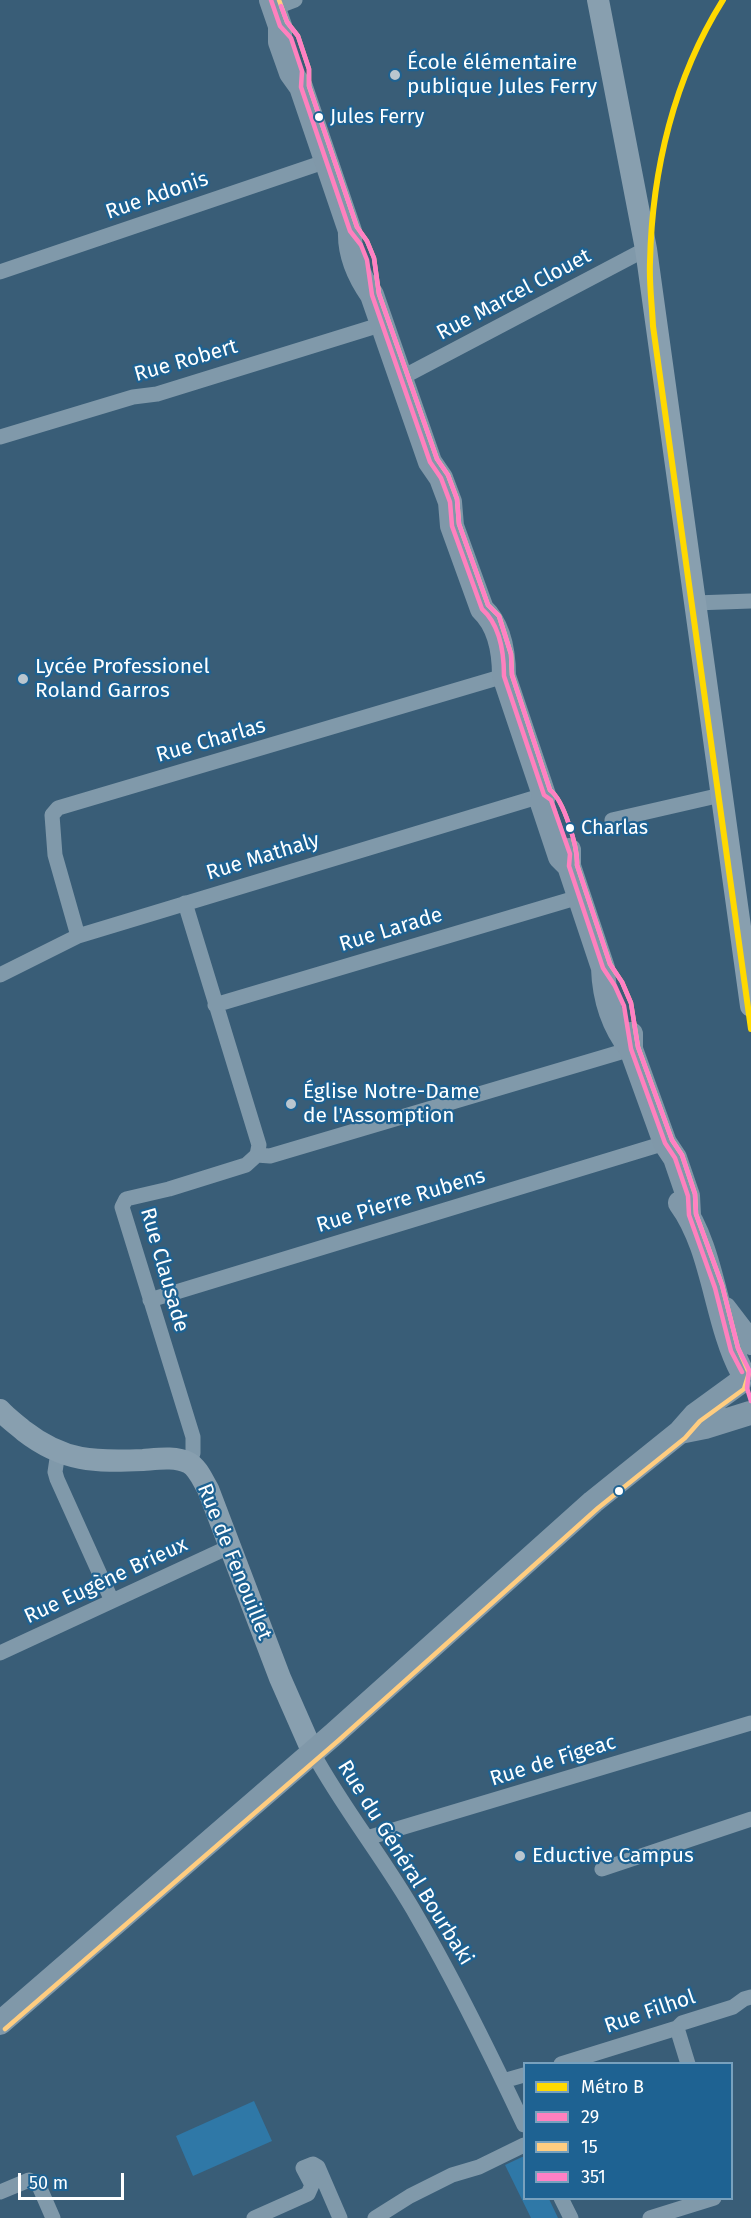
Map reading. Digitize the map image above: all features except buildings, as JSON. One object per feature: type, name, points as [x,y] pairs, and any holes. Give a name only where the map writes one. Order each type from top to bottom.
[{"type":"main road","points":[[280,9],[302,71],[302,87],[350,231],[360,240],[372,272],[372,295],[430,462],[441,478],[450,502],[452,526],[482,609],[492,618],[504,656],[504,676],[544,795],[551,800],[570,854],[569,866],[603,968],[614,981],[625,1008],[631,1035],[631,1049],[665,1143],[675,1158],[688,1196],[689,1215],[715,1288],[731,1351],[744,1372],[741,1399],[751,1413],[680,1432]]},
{"type":"main road","points":[[715,1288],[726,1310],[751,1343]]},
{"type":"main road","points":[[0,2023],[313,1753],[593,1502],[680,1432],[695,1415],[744,1372]]},
{"type":"street","points":[[598,0],[646,249],[751,1006]]},
{"type":"street","name":"Rue Adonis","points":[[0,272],[327,160]]},
{"type":"street","name":"Rue Marcel Clouet","points":[[401,378],[646,249]]},
{"type":"street","name":"Rue Robert","points":[[0,437],[133,397],[156,394],[383,324]]},
{"type":"street","points":[[695,603],[751,601]]},
{"type":"street","name":"Rue Charlas","points":[[78,936],[56,855],[52,815],[58,808],[504,676]]},
{"type":"street","name":"Rue Mathaly","points":[[0,975],[78,936],[544,795]]},
{"type":"street","points":[[612,820],[721,795]]},
{"type":"street","name":"Rue Larade","points":[[215,1005],[579,897]]},
{"type":"street","points":[[185,903],[259,1145],[257,1155],[270,1156],[631,1049]]},
{"type":"street","name":"Rue Pierre Rubens","points":[[150,1300],[665,1143]]},
{"type":"street","name":"Rue Clausade","points":[[189,1464],[193,1453],[193,1437],[122,1207],[126,1199],[169,1189],[246,1165],[257,1155]]},
{"type":"street","name":"Rue de Fenouillet","points":[[0,1410],[30,1435],[58,1452],[88,1460],[170,1459],[189,1464],[198,1473],[208,1489],[280,1678],[313,1753]]},
{"type":"street","points":[[58,1452],[55,1472],[57,1479],[112,1601]]},
{"type":"street","name":"Rue Eugène Brieux","points":[[0,1653],[231,1546]]},
{"type":"street","name":"Rue de Figeac","points":[[367,1838],[751,1723]]},
{"type":"street","name":"Rue du Général Bourbaki","points":[[313,1753],[418,1917],[523,2121]]},
{"type":"street","points":[[602,1869],[751,1819]]},
{"type":"street","name":"Rue Filhol","points":[[567,2062],[677,2028],[682,2023],[733,2007],[747,1998]]},
{"type":"street","points":[[677,2028],[687,2062]]},
{"type":"street","points":[[503,2081],[523,2076]]},
{"type":"street","points":[[375,2218],[410,2196],[452,2175],[479,2167],[523,2146]]},
{"type":"street","points":[[254,2218],[308,2194],[312,2185],[303,2168],[313,2164],[318,2167],[340,2218]]},
{"type":"street","points":[[0,2192],[29,2180],[39,2186],[52,2218]]},
{"type":"street","points":[[562,2200],[571,2218]]},
{"type":"street","points":[[650,2218],[711,2200]]},
{"type":"shaded area","points":[[254,2101],[272,2141],[193,2176],[176,2136]]},
{"type":"shaded area","points":[[523,2157],[523,2200],[549,2200],[558,2218],[531,2218],[505,2165]]},
{"type":"metro line","name":"B","points":[[723,0],[691,61],[669,126],[655,193],[650,278],[653,326],[751,1029]]},
{"type":"transit line","name":"29","points":[[271,0],[280,26],[291,38],[302,71],[301,87],[350,231],[361,245],[367,260],[372,295],[430,462],[441,478],[450,502],[452,526],[482,609],[497,631],[502,649],[504,676],[544,795],[551,800],[570,854],[569,866],[603,968],[624,1006],[631,1049],[665,1143],[675,1158],[688,1196],[689,1215],[715,1288],[731,1351],[742,1372]]},
{"type":"transit line","name":"15","points":[[5,2029],[339,1740],[598,1508],[685,1438],[700,1421],[744,1389],[749,1373],[738,1348],[722,1285],[696,1214],[695,1194],[682,1155],[672,1140],[638,1047],[631,1003],[622,982],[610,964],[577,865],[569,825],[560,804],[550,790],[512,675],[511,654],[499,616],[488,605],[459,524],[457,499],[448,475],[437,459],[379,294],[374,258],[367,241],[357,227],[309,86],[309,69],[298,36],[287,22],[279,0]]},
{"type":"transit line","name":"351","points":[[281,6],[287,22],[298,36],[309,69],[309,86],[357,227],[367,241],[374,258],[379,294],[437,459],[448,475],[457,499],[459,524],[488,605],[499,616],[511,654],[512,675],[550,790],[560,804],[569,825],[577,865],[610,964],[622,982],[631,1003],[638,1047],[672,1140],[682,1155],[695,1194],[696,1214],[722,1285],[738,1348],[749,1370],[747,1388],[751,1401]]},
{"type":"place","name":"École élémentaire publique Jules Ferry","points":[[395,75]]},
{"type":"place","name":"Jules Ferry","points":[[319,117]]},
{"type":"place","name":"Lycée Professionel Roland Garros","points":[[23,679]]},
{"type":"place","name":"Charlas","points":[[570,828]]},
{"type":"place","name":"Église Notre-Dame de l'Assomption","points":[[291,1104]]},
{"type":"place","name":"Eductive Campus","points":[[520,1856]]}]
